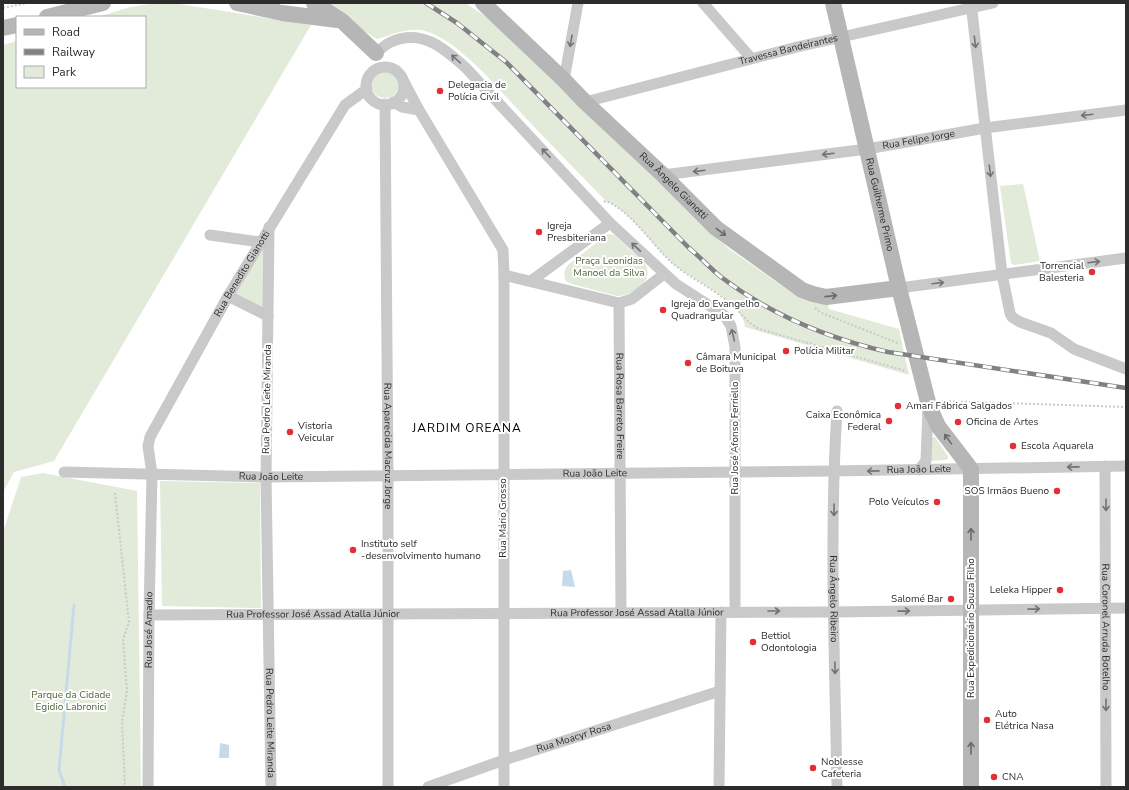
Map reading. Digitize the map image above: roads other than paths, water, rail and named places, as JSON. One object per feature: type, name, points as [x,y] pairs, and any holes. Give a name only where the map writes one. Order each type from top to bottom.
[{"type":"main road","points":[[51,16],[103,3]]},
{"type":"main road","points":[[277,9],[291,10],[296,3]]},
{"type":"main road","points":[[314,3],[342,21],[376,53]]},
{"type":"main road","name":"Rua Ângelo Gianotti","points":[[483,3],[663,175],[716,228],[802,290],[813,294],[826,296],[899,288]]},
{"type":"main road","name":"Rua Guilherme Primo","points":[[833,3],[899,288],[928,404],[938,426],[971,469]]},
{"type":"main road","points":[[245,4],[342,21]]},
{"type":"main road","points":[[3,28],[16,25]]},
{"type":"main road","name":"Rua Expedicionário Souza Filho","points":[[971,469],[971,787]]},
{"type":"street","points":[[564,80],[578,3]]},
{"type":"street","points":[[703,3],[751,58]]},
{"type":"street","name":"Travessa Bandeirantes","points":[[585,102],[751,58],[971,5],[993,3]]},
{"type":"street","points":[[971,5],[1002,274],[1010,313],[1012,317],[1020,322],[1051,333],[1078,351],[1126,369]]},
{"type":"street","name":"Rua José Afonso Ferriello","points":[[376,53],[390,42],[406,37],[424,40],[444,49],[466,68],[610,223],[676,284],[727,319],[732,331],[735,347],[735,611]]},
{"type":"street","points":[[376,53],[372,72],[367,83],[367,89],[372,99],[377,102],[389,103],[419,110]]},
{"type":"street","points":[[376,53],[399,74],[419,110]]},
{"type":"street","points":[[372,72],[383,67],[389,67],[399,74],[403,90],[398,99],[389,103]]},
{"type":"street","name":"Rua Benedito Gianotti","points":[[152,474],[148,446],[150,436],[228,296],[269,226],[345,105],[367,89]]},
{"type":"street","name":"Rua Aparecida Macruz Jorge","points":[[388,787],[389,103]]},
{"type":"street","name":"Rua Mário Grosso","points":[[419,110],[503,250],[504,787]]},
{"type":"street","name":"Rua Felipe Jorge","points":[[663,175],[867,149],[985,128],[1126,110]]},
{"type":"street","points":[[531,281],[610,223]]},
{"type":"street","name":"Rua Pedro Leite Miranda","points":[[269,226],[266,476],[267,615],[271,787]]},
{"type":"street","points":[[210,235],[260,242]]},
{"type":"street","points":[[899,288],[1126,258]]},
{"type":"street","points":[[504,275],[619,303],[632,299],[664,274]]},
{"type":"street","points":[[228,296],[268,316]]},
{"type":"street","name":"Rua Rosa Barreto Freire","points":[[619,303],[621,612]]},
{"type":"street","points":[[919,470],[926,461],[928,404]]},
{"type":"street","name":"Rua Ângelo Ribeiro","points":[[837,411],[833,472],[837,787]]},
{"type":"street","name":"Rua Coronel Arruda Botelho","points":[[1106,466],[1106,787]]},
{"type":"street","name":"Rua João Leite","points":[[64,472],[266,476],[833,472],[1126,466]]},
{"type":"street","name":"Rua José Amadio","points":[[148,787],[148,615],[152,474]]},
{"type":"street","name":"Rua Professor José Assad Atalla Júnior","points":[[148,615],[735,611],[834,612],[1126,608]]},
{"type":"street","points":[[719,787],[721,612]]},
{"type":"street","name":"Rua Moacyr Rosa","points":[[428,787],[504,760],[720,692]]},
{"type":"water","points":[[571,570],[575,587],[562,586],[563,571]]},
{"type":"water","points":[[220,743],[229,745],[229,758],[219,758]]},
{"type":"waterway","points":[[65,787],[59,770],[74,605]]},
{"type":"railway","points":[[426,3],[457,23],[506,62],[689,248],[721,277],[760,303],[800,324],[843,340],[888,352],[1126,388]]},
{"type":"place","name":"Delegacia de Polícia Civil","points":[[440,91]]},
{"type":"place","name":"Igreja Presbiteriana","points":[[539,232]]},
{"type":"place","name":"Torrencial Balesteria","points":[[1092,272]]},
{"type":"place","name":"Igreja do Evangelho Quadrangular","points":[[663,310]]},
{"type":"place","name":"Polícia Militar","points":[[786,351]]},
{"type":"place","name":"Câmara Municipal de Boituva","points":[[688,363]]},
{"type":"place","name":"Amari Fábrica Salgados","points":[[898,406]]},
{"type":"place","name":"Caixa Econômica Federal","points":[[889,421]]},
{"type":"place","name":"Oficina de Artes","points":[[958,422]]},
{"type":"place","name":"Vistoria Veicular","points":[[290,432]]},
{"type":"place","name":"Escola Aquarela","points":[[1013,446]]},
{"type":"place","name":"SOS Irmãos Bueno","points":[[1057,491]]},
{"type":"place","name":"Polo Veículos","points":[[937,502]]},
{"type":"place","name":"Instituto self -desenvolvimento humano","points":[[353,550]]},
{"type":"place","name":"Leleka Hipper","points":[[1060,590]]},
{"type":"place","name":"Salomé Bar","points":[[951,599]]},
{"type":"place","name":"Bettiol Odontologia","points":[[753,642]]},
{"type":"place","name":"Auto Elétrica Nasa","points":[[987,720]]},
{"type":"place","name":"Noblesse Cafeteria","points":[[813,768]]},
{"type":"place","name":"CNA","points":[[994,777]]},
{"type":"district","name":"JARDIM OREANA","points":[[467,428]]},
{"type":"park label","name":"Praça Leonidas Manoel da Silva","points":[[609,266]]},
{"type":"park label","name":"Parque da Cidade Egidio Labronici","points":[[71,700]]}]
